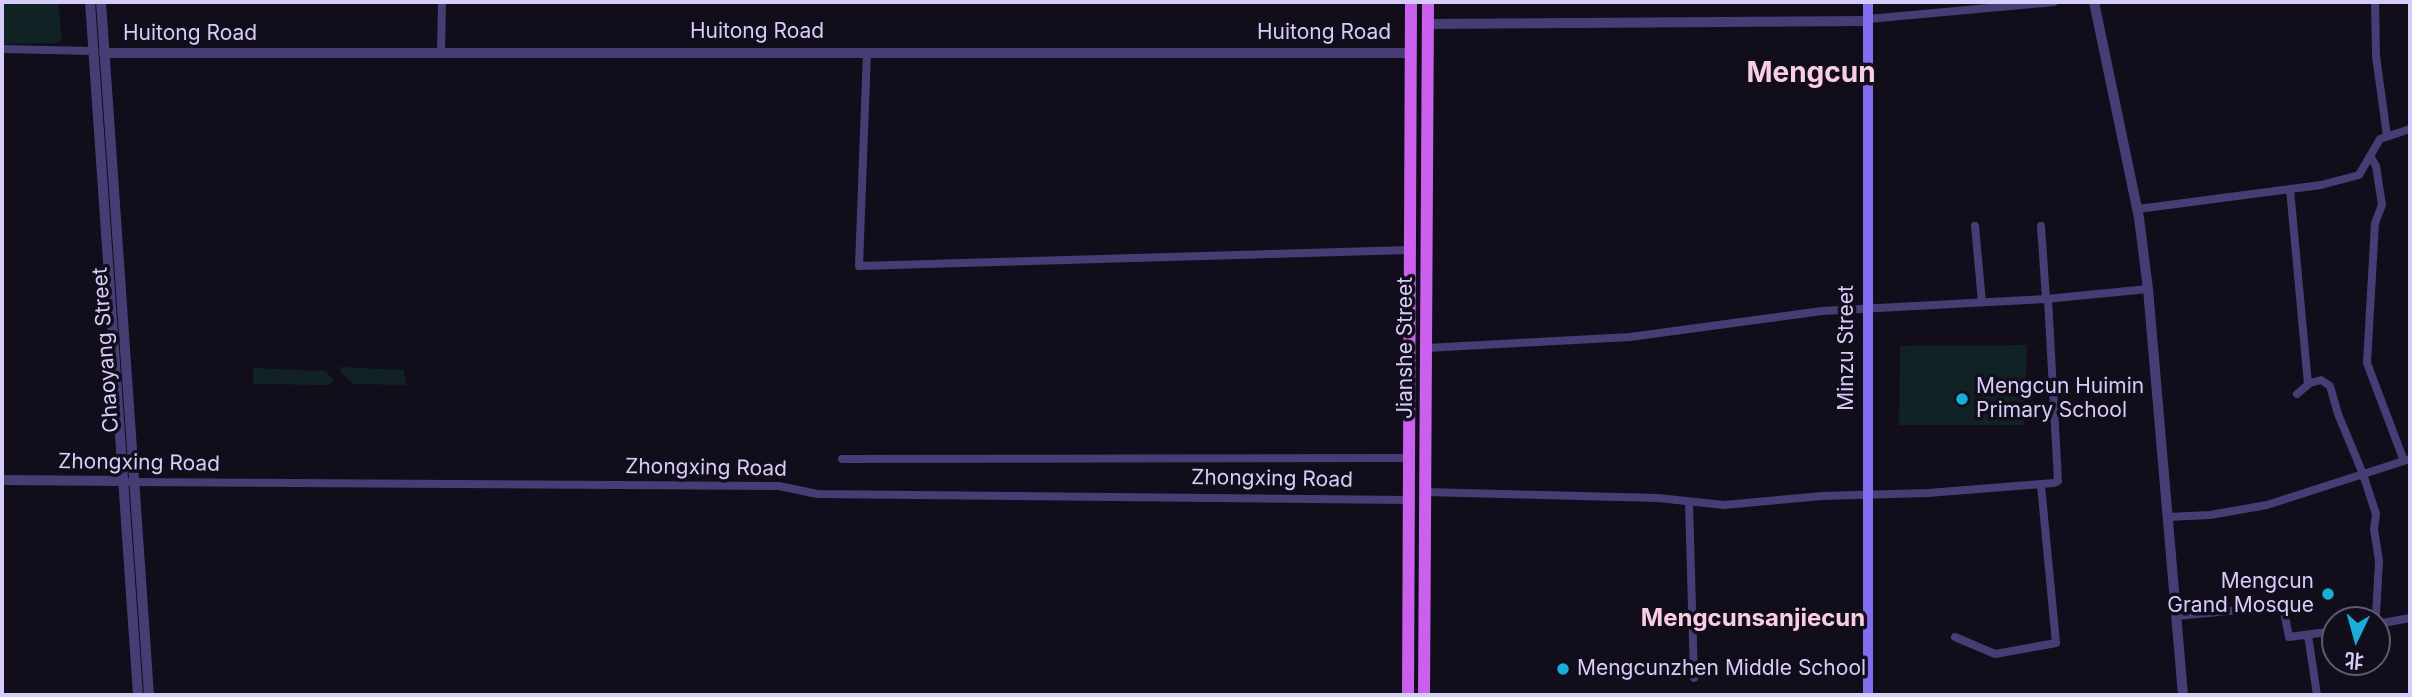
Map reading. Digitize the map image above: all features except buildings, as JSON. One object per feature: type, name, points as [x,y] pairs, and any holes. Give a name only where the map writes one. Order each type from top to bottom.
[{"type":"main road","name":"Jianshe Street","points":[[1408,695],[1411,2]]},
{"type":"main road","name":"Jianshe Street","points":[[1424,695],[1428,2]]},
{"type":"main road","name":"Minzu Street","points":[[1868,2],[1868,695]]},
{"type":"street","name":"Chaoyang Street","points":[[90,2],[149,695]]},
{"type":"street","name":"Chaoyang Street","points":[[101,2],[129,482],[138,695]]},
{"type":"street","points":[[441,52],[442,2]]},
{"type":"street","points":[[1427,24],[1868,20],[2054,2]]},
{"type":"street","points":[[2094,2],[2138,209],[2148,289],[2183,695]]},
{"type":"street","points":[[2375,2],[2376,56],[2387,136]]},
{"type":"street","points":[[2,49],[93,51]]},
{"type":"street","points":[[867,52],[859,266],[1409,250]]},
{"type":"street","name":"Huitong Road","points":[[104,53],[1411,53]]},
{"type":"street","points":[[2138,209],[2290,189],[2359,175],[2380,139],[2410,129]]},
{"type":"street","points":[[2168,517],[2210,515],[2267,505],[2407,460],[2367,363],[2375,223],[2382,205],[2376,166],[2370,156]]},
{"type":"street","points":[[2290,189],[2308,384]]},
{"type":"street","points":[[1975,226],[1982,302]]},
{"type":"street","points":[[1425,492],[1658,498],[1742,505],[1866,494],[1928,493],[2041,485],[2058,481],[2041,226]]},
{"type":"street","points":[[1426,348],[1630,337],[1822,311],[2047,299],[2148,289]]},
{"type":"street","points":[[2297,394],[2308,384],[2321,380],[2330,386],[2338,414],[2363,474],[2376,514],[2374,537],[2379,561],[2376,606]]},
{"type":"street","points":[[842,459],[1409,458]]},
{"type":"street","name":"Zhongxing Road","points":[[2,481],[779,486],[817,494],[1408,500]]},
{"type":"street","points":[[1955,638],[1995,654],[2056,643],[2041,485]]},
{"type":"street","points":[[1689,502],[1694,678]]},
{"type":"street","points":[[2176,616],[2283,606],[2289,637],[2321,633]]},
{"type":"street","points":[[2391,621],[2410,618]]},
{"type":"street","points":[[2308,635],[2317,695]]},
{"type":"shaded area","points":[[2,2],[58,2],[62,40],[57,43],[2,44]]},
{"type":"shaded area","points":[[2027,345],[2024,425],[1899,425],[1900,346]]},
{"type":"shaded area","points":[[340,367],[404,370],[406,385],[353,384],[340,372]]},
{"type":"shaded area","points":[[253,368],[326,371],[334,381],[329,385],[253,384]]},
{"type":"place","name":"Mengcun Huimin Primary School","points":[[1962,399]]},
{"type":"place","name":"Mengcun Grand Mosque","points":[[2328,594]]},
{"type":"place","name":"Mengcunzhen Middle School","points":[[1563,669]]},
{"type":"district","name":"Mengcun","points":[[1811,74]]},
{"type":"district","name":"Mengcunsanjiecun","points":[[1753,619]]}]
